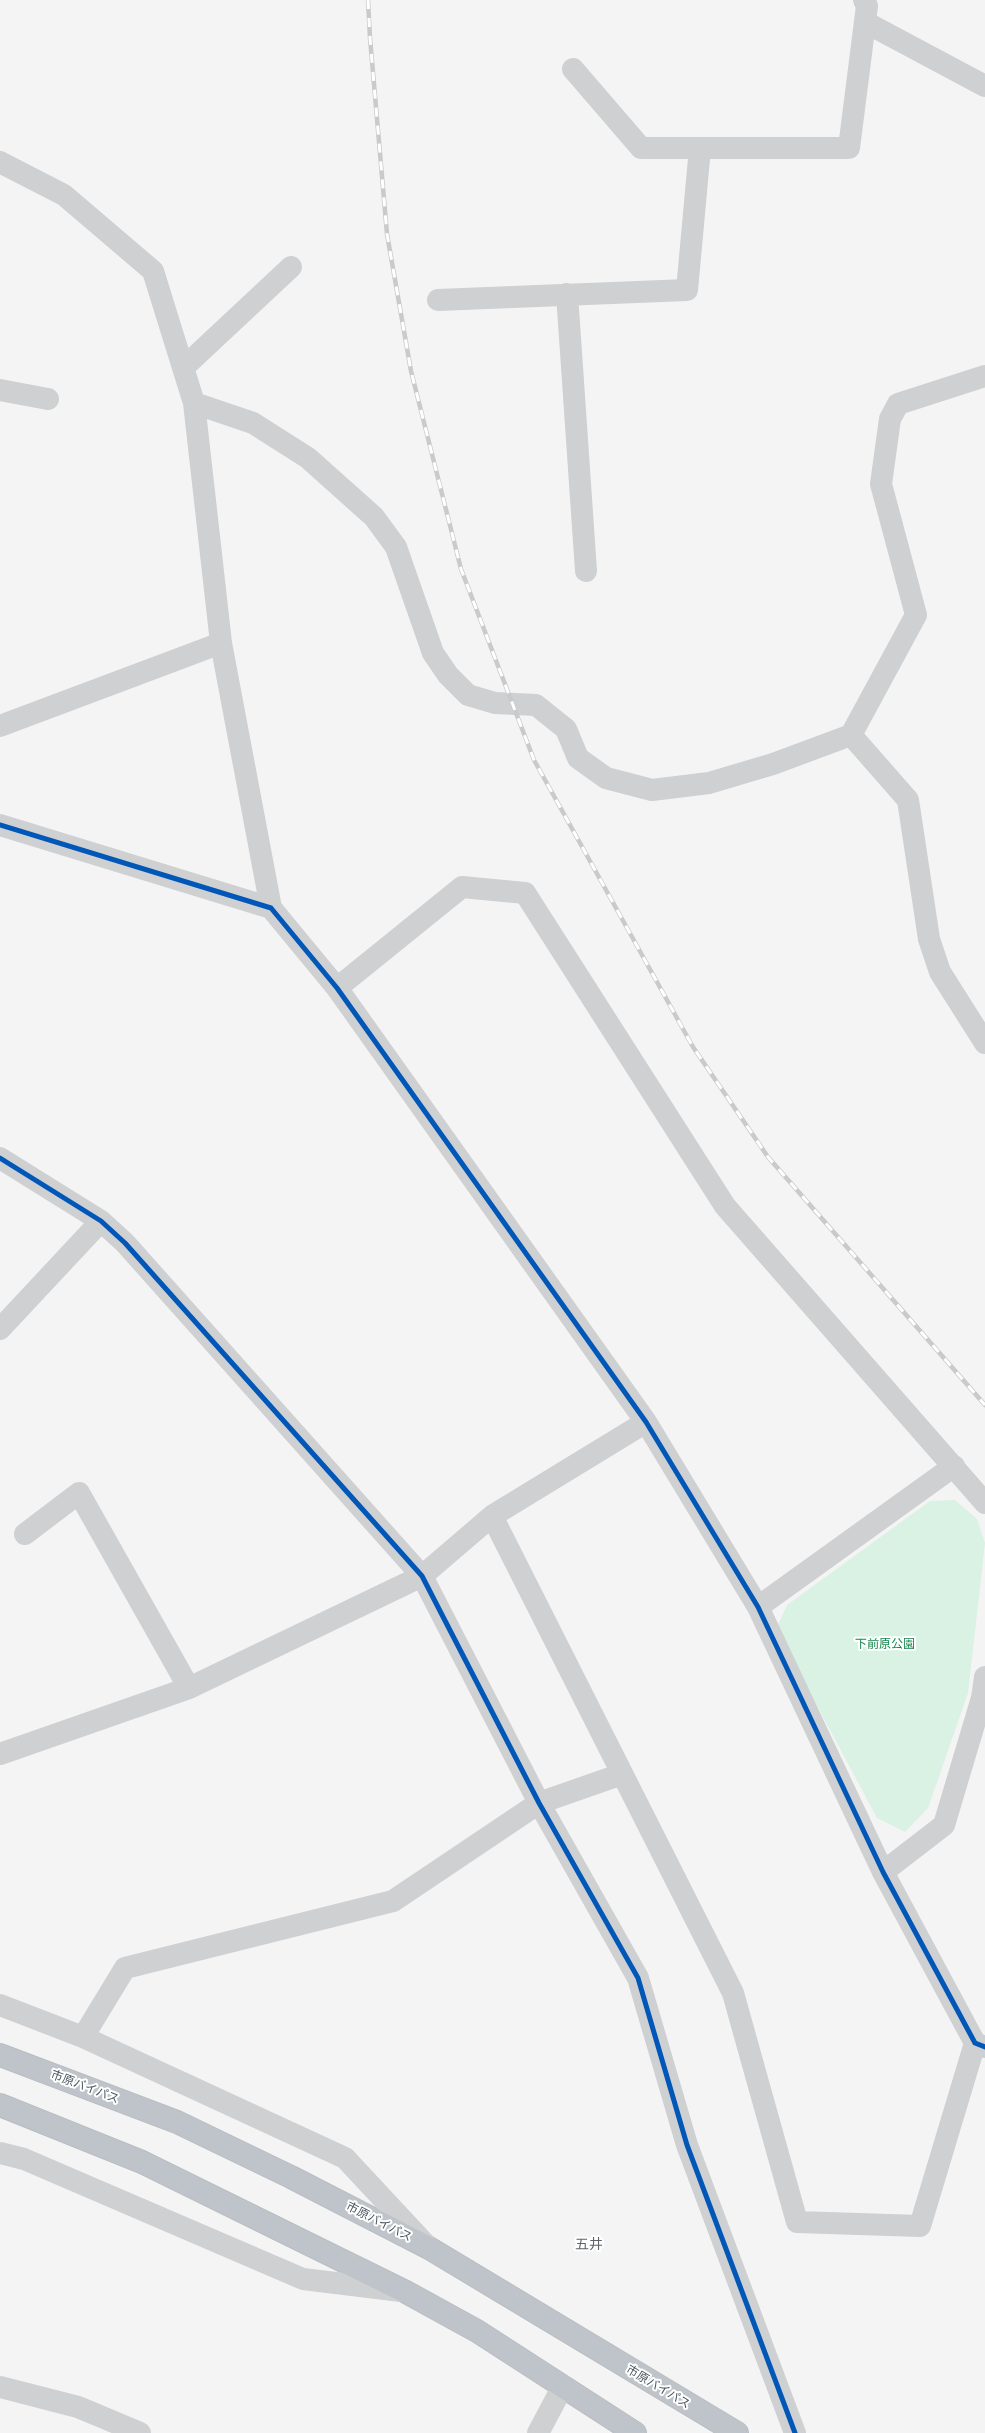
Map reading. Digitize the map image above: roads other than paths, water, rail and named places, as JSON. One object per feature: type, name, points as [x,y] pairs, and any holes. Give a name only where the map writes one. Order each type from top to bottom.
[{"type":"highway","name":"市原バイパス","points":[[0,2055],[177,2122],[291,2177],[430,2248],[737,2433]]},
{"type":"highway","points":[[0,2105],[142,2162],[406,2292],[477,2331],[635,2433]]},
{"type":"street","points":[[573,69],[641,148],[849,148],[868,6],[864,0]]},
{"type":"street","points":[[865,22],[985,86]]},
{"type":"street","points":[[438,300],[687,290],[700,148]]},
{"type":"street","points":[[0,162],[64,195],[153,271],[194,403],[221,643],[270,908],[337,988],[646,1422],[758,1607],[883,1872],[980,2045],[920,2226],[797,2222],[733,1993],[492,1516]]},
{"type":"street","points":[[183,368],[291,267]]},
{"type":"street","points":[[567,294],[586,571]]},
{"type":"street","points":[[194,403],[253,424],[308,458],[374,517],[396,547],[433,653],[448,675],[468,695],[495,703],[536,706],[566,730],[578,758],[606,778],[652,790],[709,784],[773,764],[851,735],[916,615],[881,484],[890,419],[898,404],[985,376]]},
{"type":"street","points":[[0,390],[48,399]]},
{"type":"street","points":[[0,726],[221,643]]},
{"type":"street","points":[[851,735],[908,800],[929,939],[940,972],[985,1043]]},
{"type":"street","points":[[0,825],[270,908]]},
{"type":"street","points":[[337,988],[462,887],[525,893],[725,1206],[985,1503]]},
{"type":"street","points":[[0,1158],[101,1221],[125,1243],[422,1576],[539,1803],[638,1978],[687,2145],[795,2433]]},
{"type":"street","points":[[0,1329],[101,1221]]},
{"type":"street","points":[[0,1754],[189,1688],[422,1576],[492,1516],[646,1422]]},
{"type":"street","points":[[758,1607],[954,1466]]},
{"type":"street","points":[[25,1534],[79,1493],[189,1688]]},
{"type":"street","points":[[883,1872],[944,1825],[982,1698],[985,1677]]},
{"type":"street","points":[[83,2037],[125,1968],[393,1901],[539,1803],[622,1774]]},
{"type":"street","points":[[0,2005],[83,2037],[345,2158],[430,2248]]},
{"type":"street","points":[[0,2153],[24,2160],[303,2279],[406,2292]]},
{"type":"street","points":[[538,2433],[563,2386]]},
{"type":"street","points":[[0,2387],[78,2407],[140,2433]]},
{"type":"railway","points":[[368,0],[387,234],[411,371],[461,569],[534,760],[693,1047],[768,1157],[985,1405]]},
{"type":"district","name":"五井","points":[[589,2245]]},
{"type":"park label","name":"下前原公園","points":[[885,1644]]}]
